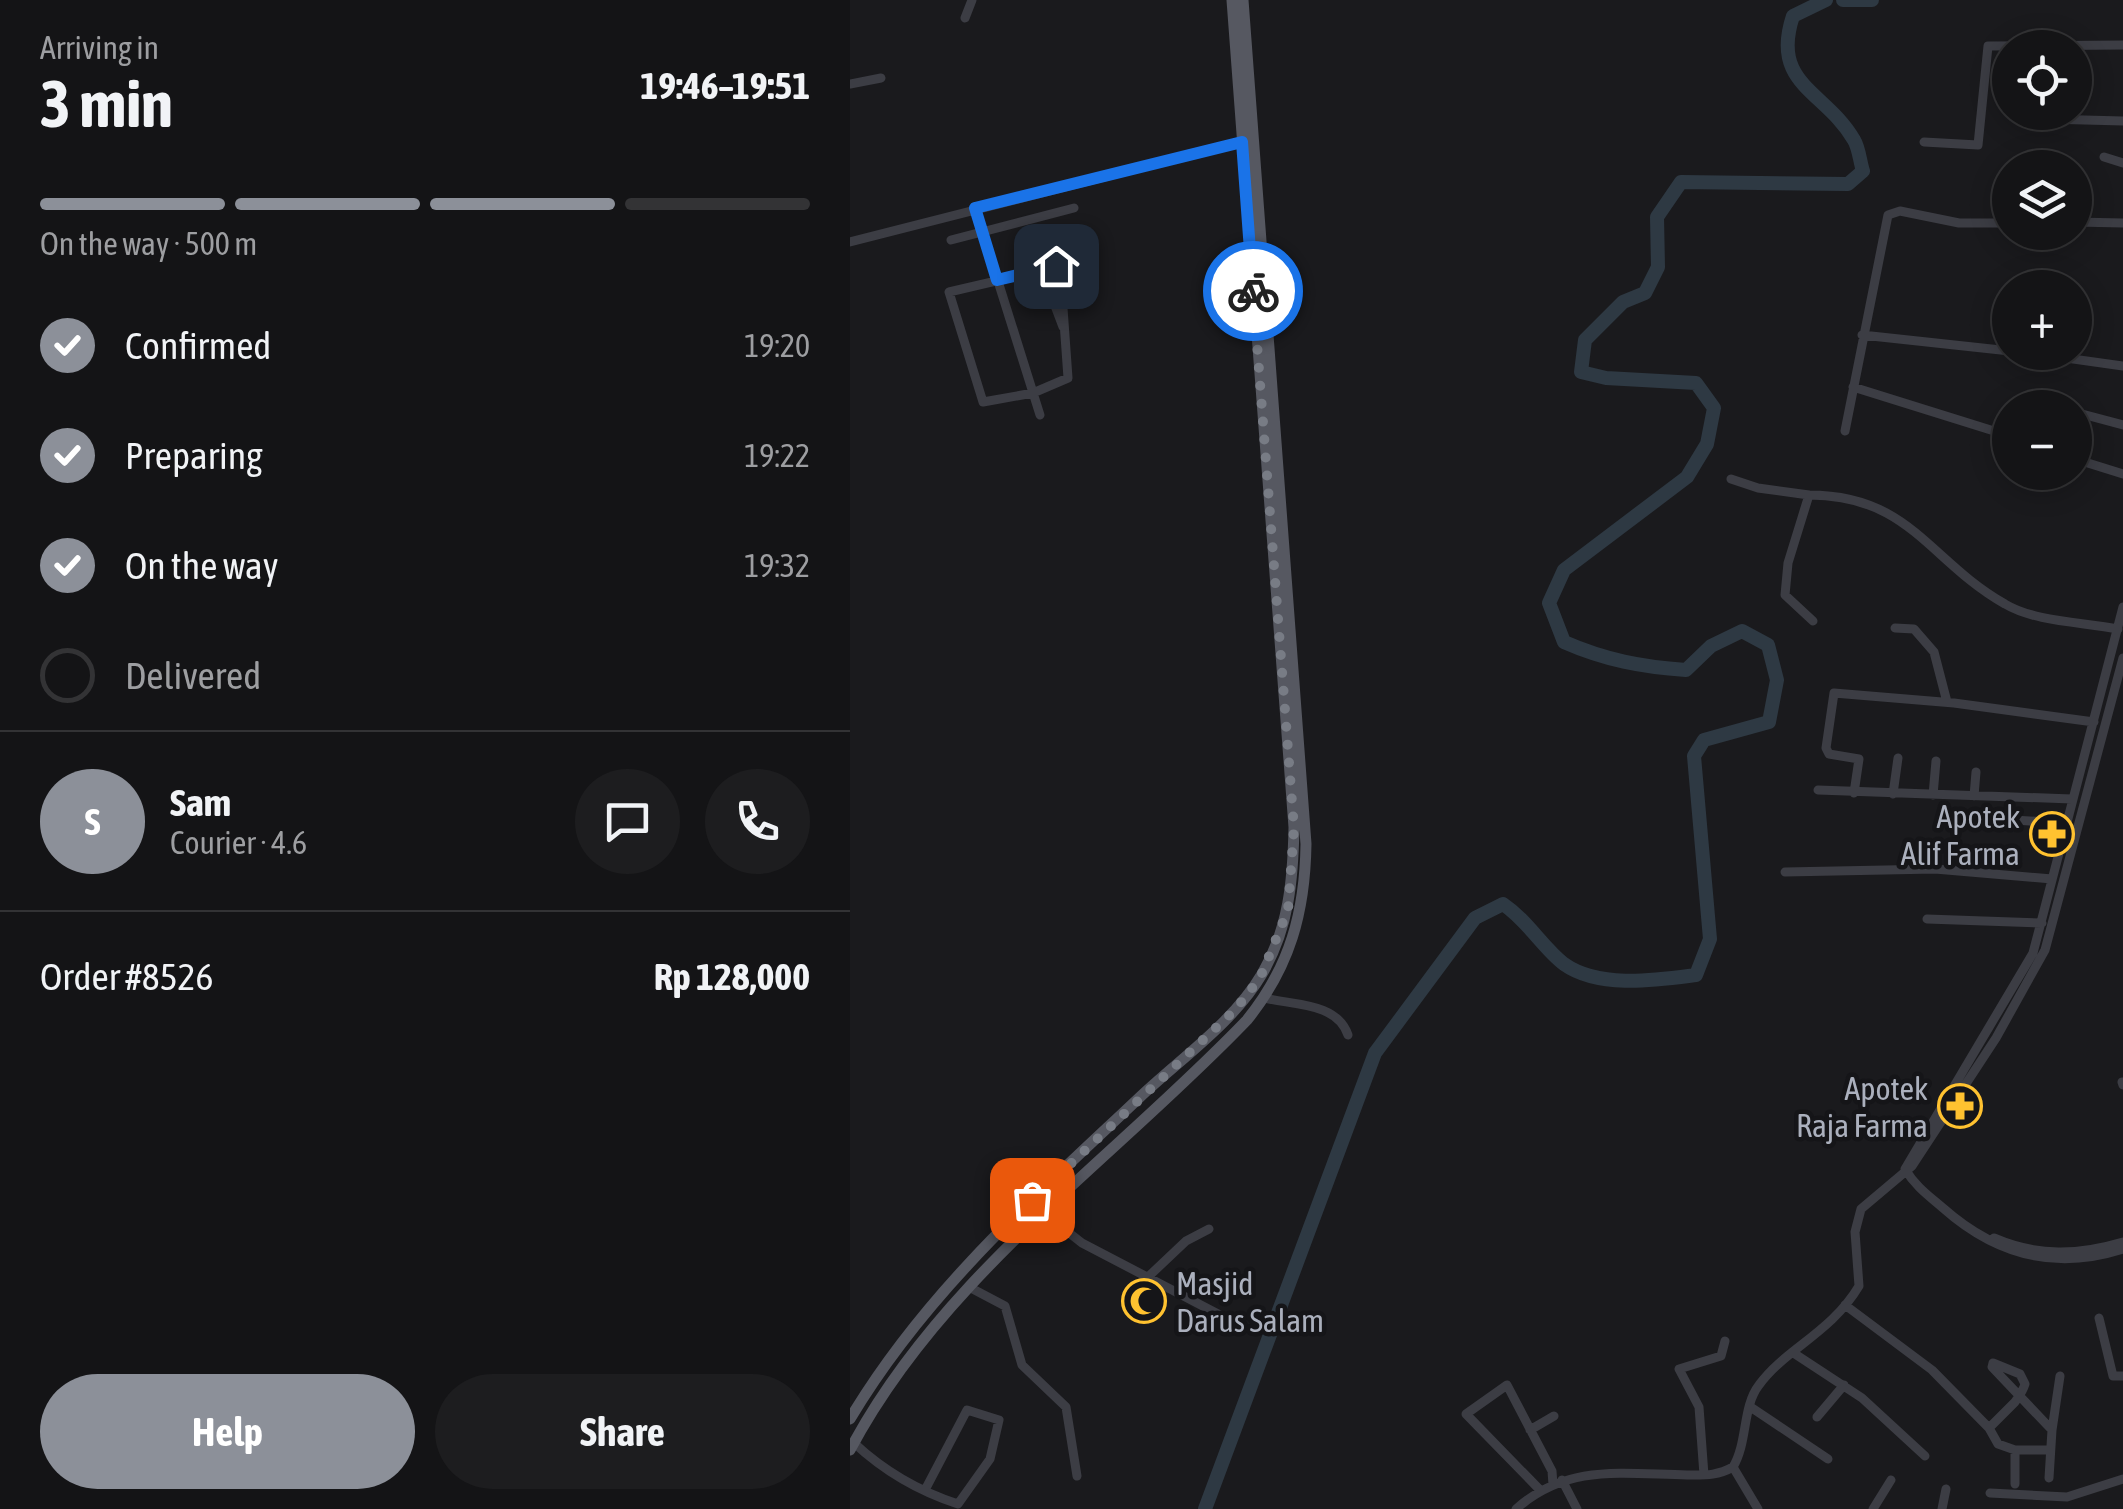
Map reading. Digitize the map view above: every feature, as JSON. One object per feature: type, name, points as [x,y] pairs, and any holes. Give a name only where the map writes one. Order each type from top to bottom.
[{"type":"main road","points":[[850,1419],[924,1312],[1011,1218],[1235,1010],[1272,954],[1288,910],[1294,828],[1232,0]]},
{"type":"main road","points":[[852,1446],[937,1324],[969,1287],[1238,1029],[1264,998],[1298,924],[1304,898],[1306,844],[1243,0]]},
{"type":"main road","points":[[924,1312],[937,1324]]},
{"type":"street","points":[[965,18],[972,0]]},
{"type":"street","points":[[1924,142],[1979,143],[1988,46],[2123,45]]},
{"type":"street","points":[[850,84],[881,78]]},
{"type":"street","points":[[2092,121],[2123,121]]},
{"type":"street","points":[[850,242],[1242,142]]},
{"type":"street","points":[[2104,156],[2123,163]]},
{"type":"street","points":[[973,208],[1040,415]]},
{"type":"street","points":[[950,240],[1074,208]]},
{"type":"street","points":[[1845,431],[1888,215],[1900,211],[1944,221],[1992,222]]},
{"type":"street","points":[[2092,222],[2123,223]]},
{"type":"street","points":[[1056,266],[1063,270],[1070,371],[1064,381],[1032,393],[983,402],[949,295],[995,280],[1056,266]]},
{"type":"street","points":[[1042,269],[1066,335]]},
{"type":"street","points":[[1862,335],[1992,349]]},
{"type":"street","points":[[2092,362],[2123,366]]},
{"type":"street","points":[[1853,387],[1992,430]]},
{"type":"street","points":[[2092,417],[2123,425]]},
{"type":"street","points":[[2092,465],[2123,474]]},
{"type":"street","points":[[1731,478],[1758,488],[1852,499],[1885,509],[2006,605],[2118,629]]},
{"type":"street","points":[[1809,495],[1788,563],[1784,590],[1789,601],[1813,621]]},
{"type":"street","points":[[1905,1170],[1912,1166],[1996,1038],[2045,950],[2102,739],[2118,662],[2123,607]]},
{"type":"street","points":[[1896,628],[1914,629],[1924,637],[1940,669],[1947,702]]},
{"type":"street","points":[[1516,1509],[1557,1482],[1598,1471],[1704,1475],[1720,1474],[1733,1467],[1746,1440],[1758,1385],[1796,1354],[1859,1286],[1858,1216],[1905,1170],[2017,987],[2042,923],[2065,822],[2094,722],[2118,662]]},
{"type":"street","points":[[1854,793],[1859,759],[1830,754],[1826,748],[1834,693],[1947,702],[2094,722]]},
{"type":"street","points":[[2090,736],[2102,739]]},
{"type":"street","points":[[1893,794],[1898,758]]},
{"type":"street","points":[[1933,795],[1936,761]]},
{"type":"street","points":[[1974,796],[1976,772]]},
{"type":"street","points":[[1818,790],[2072,799]]},
{"type":"street","points":[[1964,817],[2065,822]]},
{"type":"street","points":[[1785,872],[1935,869],[2052,878]]},
{"type":"street","points":[[1927,919],[2042,923]]},
{"type":"street","points":[[1264,998],[1321,1010],[1343,1024],[1348,1035]]},
{"type":"street","points":[[1905,1170],[1984,1234],[2003,1242],[2068,1254],[2123,1245]]},
{"type":"street","points":[[1044,1214],[1082,1242],[1243,1327]]},
{"type":"street","points":[[1149,1276],[1186,1241],[1210,1229]]},
{"type":"street","points":[[969,1287],[1004,1306],[1022,1366],[1063,1401],[1071,1425],[1077,1476]]},
{"type":"street","points":[[1845,1305],[1922,1361],[1990,1428],[1998,1444],[2015,1450],[2048,1450]]},
{"type":"street","points":[[2099,1318],[2113,1376],[2123,1376]]},
{"type":"street","points":[[1704,1475],[1699,1407],[1679,1369],[1721,1356],[1724,1341]]},
{"type":"street","points":[[1796,1354],[1844,1385],[1925,1456]]},
{"type":"street","points":[[2049,1478],[2048,1450],[2060,1376]]},
{"type":"street","points":[[1540,1490],[1466,1414],[1507,1384],[1557,1482],[1578,1509]]},
{"type":"street","points":[[1818,1417],[1844,1385]]},
{"type":"street","points":[[1990,1428],[2018,1399],[2052,1430]]},
{"type":"street","points":[[1752,1408],[1828,1459]]},
{"type":"street","points":[[852,1446],[892,1474],[926,1490],[961,1503],[994,1452],[999,1420],[967,1410],[926,1490]]},
{"type":"street","points":[[1530,1430],[1554,1416]]},
{"type":"street","points":[[2015,1450],[2015,1484]]},
{"type":"street","points":[[1733,1467],[1758,1509]]},
{"type":"street","points":[[1990,1493],[2067,1497],[2123,1479]]},
{"type":"street","points":[[1873,1509],[1890,1480]]},
{"type":"street","points":[[1942,1509],[1946,1488]]},
{"type":"street","points":[[2022,1495],[2022,1509]]},
{"type":"waterway","points":[[1205,1509],[1375,1053],[1475,918],[1503,904],[1564,964],[1594,977],[1629,981],[1696,975],[1710,939],[1694,756],[1704,740],[1769,722],[1777,680],[1768,645],[1742,631],[1711,646],[1686,670],[1639,665],[1564,642],[1549,603],[1564,570],[1687,477],[1707,444],[1714,408],[1696,383],[1606,378],[1581,372],[1585,340],[1623,302],[1645,293],[1658,267],[1657,217],[1681,182],[1848,184],[1863,171],[1854,140],[1804,85],[1789,58],[1793,16],[1826,0]]},
{"type":"waterway","points":[[1843,0],[1872,0]]},
{"type":"way so far","points":[[1032,1200],[1235,1010],[1260,978],[1288,910],[1294,828],[1253,291]]},
{"type":"place","name":"Apotek Alif Farma","points":[[2052,834]]},
{"type":"place","name":"Apotek Raja Farma","points":[[1960,1106]]},
{"type":"place","name":"Masjid Darus Salam","points":[[1144,1301]]},
{"type":"route","points":[[1056,266],[997,280],[975,208],[1242,142],[1253,291]]}]
